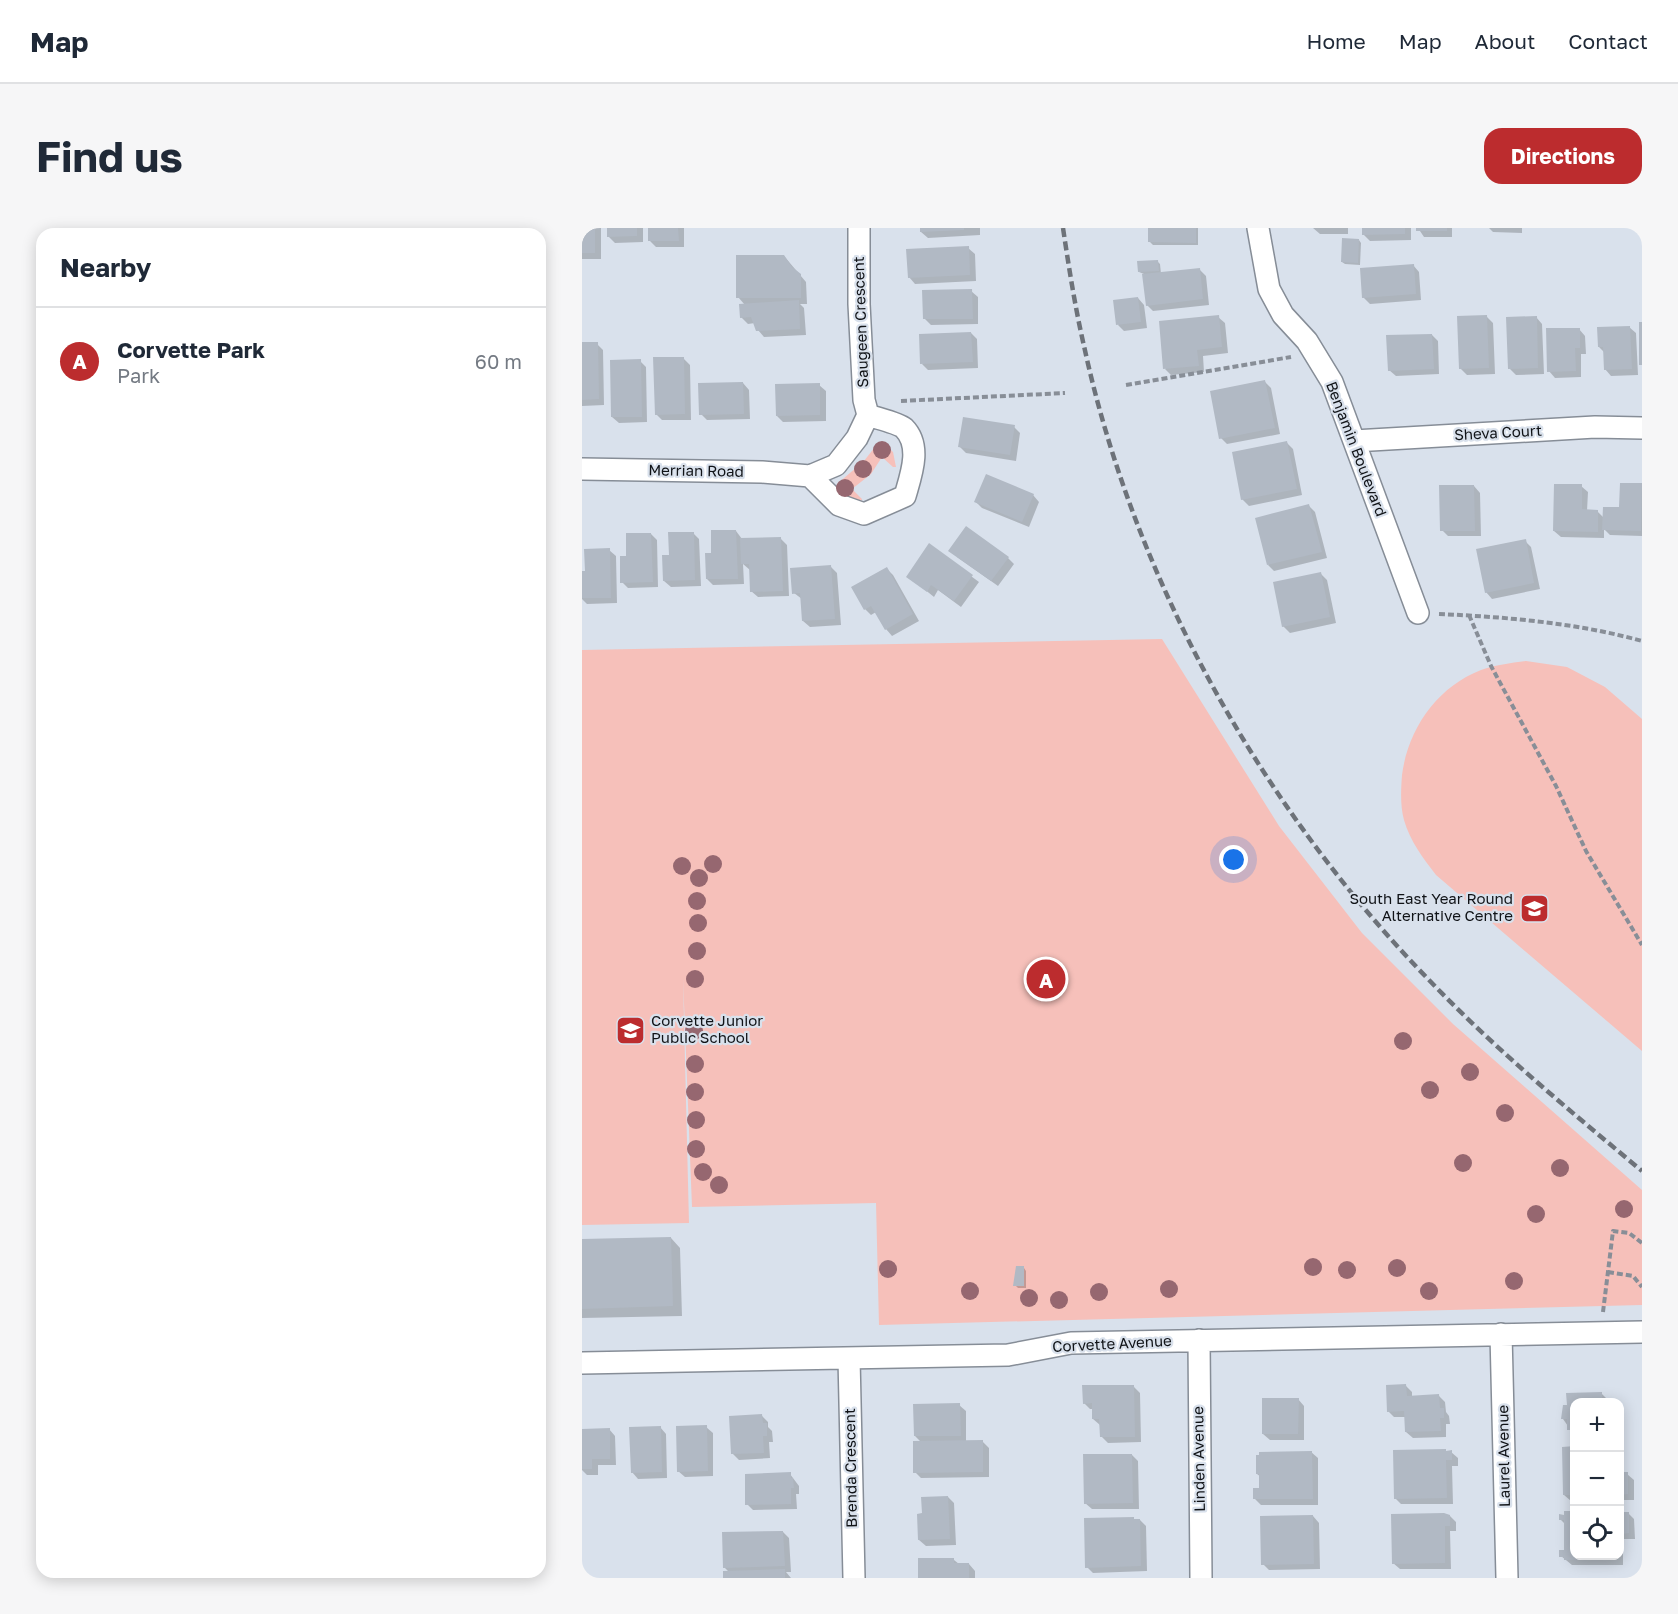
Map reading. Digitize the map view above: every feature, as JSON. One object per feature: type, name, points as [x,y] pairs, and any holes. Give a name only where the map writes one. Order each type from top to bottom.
[{"type":"street","name":"Saugeen Crescent","points":[[859,228],[859,303],[866,408]]},
{"type":"street","name":"Benjamin Boulevard","points":[[1258,228],[1269,289],[1282,315],[1314,350],[1332,382],[1418,613]]},
{"type":"street","points":[[810,476],[839,505],[864,514],[905,496],[912,472],[914,446],[903,427],[866,408]]},
{"type":"street","name":"Merrian Road","points":[[582,469],[762,472],[810,476],[836,465],[857,438],[866,408]]},
{"type":"street","name":"Sheva Court","points":[[1354,441],[1595,427],[1642,428]]},
{"type":"street","name":"Corvette Avenue","points":[[582,1363],[1008,1355],[1071,1343],[1642,1332]]},
{"type":"street","name":"Laurel Avenue","points":[[1501,1334],[1507,1578]]},
{"type":"street","name":"Linden Avenue","points":[[1198,1340],[1202,1578]]},
{"type":"street","name":"Brenda Crescent","points":[[849,1358],[854,1578]]},
{"type":"path","points":[[1126,385],[1290,358],[1314,350]]},
{"type":"path","points":[[866,408],[896,402],[1065,393]]},
{"type":"path","points":[[1418,613],[1469,615],[1601,630],[1642,641]]},
{"type":"path","points":[[1469,615],[1491,666],[1556,786],[1586,851],[1642,945]]},
{"type":"path","points":[[1602,1313],[1613,1231],[1629,1233],[1642,1243]]},
{"type":"path","points":[[1608,1272],[1633,1276],[1642,1287]]},
{"type":"shaded area","points":[[883,442],[893,452],[896,467],[882,457],[871,474],[852,489],[862,499],[861,502],[849,499],[838,490],[837,484],[864,461],[878,443]]},
{"type":"shaded area","points":[[1162,639],[1279,826],[1362,933],[1453,1024],[1642,1190],[1642,1305],[879,1325],[876,1203],[692,1207],[683,978],[689,1223],[582,1225],[582,650]]},
{"type":"shaded area","points":[[1526,661],[1567,667],[1605,687],[1642,719],[1642,1051],[1436,875],[1413,842],[1404,820],[1401,792],[1405,758],[1418,726],[1427,712],[1451,687],[1465,678],[1481,670]]},
{"type":"building","points":[[582,228],[595,228],[595,253],[582,253]]},
{"type":"building","points":[[607,228],[637,228],[637,236],[607,237]]},
{"type":"building","points":[[648,228],[678,228],[679,241],[648,241]]},
{"type":"building","points":[[920,228],[964,228],[964,230],[920,232]]},
{"type":"building","points":[[1148,228],[1196,228],[1196,243],[1148,242]]},
{"type":"building","points":[[1362,228],[1405,228],[1405,234],[1362,235]]},
{"type":"building","points":[[1416,228],[1447,228],[1447,231],[1416,231]]},
{"type":"building","points":[[1342,238],[1359,239],[1358,263],[1341,262]]},
{"type":"building","points":[[969,246],[970,275],[908,278],[906,249]]},
{"type":"building","points":[[736,255],[784,255],[792,267],[801,274],[801,298],[736,298]]},
{"type":"building","points":[[1158,260],[1159,271],[1138,272],[1137,261]]},
{"type":"building","points":[[1414,264],[1416,294],[1362,298],[1360,268]]},
{"type":"building","points":[[1200,268],[1203,299],[1146,306],[1142,274]]},
{"type":"building","points":[[972,289],[973,319],[923,319],[922,290]]},
{"type":"building","points":[[1138,297],[1141,322],[1116,325],[1113,300]]},
{"type":"building","points":[[799,300],[800,329],[756,331],[751,317],[740,318],[739,304]]},
{"type":"building","points":[[1219,315],[1222,347],[1197,350],[1199,366],[1163,369],[1159,321]]},
{"type":"building","points":[[1487,315],[1489,368],[1459,369],[1457,316]]},
{"type":"building","points":[[1537,316],[1538,368],[1508,369],[1506,317]]},
{"type":"building","points":[[1639,322],[1642,322],[1642,365],[1639,365]]},
{"type":"building","points":[[1630,326],[1632,369],[1604,370],[1603,347],[1598,347],[1597,327]]},
{"type":"building","points":[[1546,328],[1580,328],[1580,348],[1575,348],[1576,371],[1547,372]]},
{"type":"building","points":[[971,332],[973,362],[920,364],[919,334]]},
{"type":"building","points":[[1432,334],[1434,369],[1388,371],[1386,335]]},
{"type":"building","points":[[582,342],[598,342],[599,399],[582,400]]},
{"type":"building","points":[[653,357],[684,357],[685,414],[655,415]]},
{"type":"building","points":[[641,359],[642,417],[611,417],[610,360]]},
{"type":"building","points":[[1265,380],[1275,428],[1219,439],[1210,391]]},
{"type":"building","points":[[743,382],[744,414],[699,415],[698,383]]},
{"type":"building","points":[[820,383],[820,415],[776,416],[775,384]]},
{"type":"building","points":[[963,417],[1015,425],[1010,455],[958,447]]},
{"type":"building","points":[[1287,441],[1297,489],[1241,500],[1232,452]]},
{"type":"building","points":[[986,474],[1034,494],[1022,522],[974,502]]},
{"type":"building","points":[[1620,483],[1642,483],[1641,531],[1602,530],[1603,507],[1619,507]]},
{"type":"building","points":[[1554,484],[1582,484],[1582,509],[1598,510],[1598,532],[1553,531]]},
{"type":"building","points":[[1439,485],[1474,485],[1475,531],[1440,531]]},
{"type":"building","points":[[1309,504],[1322,552],[1267,565],[1255,518]]},
{"type":"building","points":[[966,526],[1009,557],[991,581],[948,551]]},
{"type":"building","points":[[711,530],[736,530],[738,579],[706,579],[705,553],[711,553]]},
{"type":"building","points":[[668,532],[694,532],[695,580],[663,581],[662,555],[669,555]]},
{"type":"building","points":[[626,533],[651,533],[653,582],[620,583],[620,556],[626,556]]},
{"type":"building","points":[[781,537],[783,591],[750,592],[749,564],[741,564],[740,538]]},
{"type":"building","points":[[1526,539],[1534,583],[1485,593],[1476,549]]},
{"type":"building","points":[[929,543],[973,575],[954,601],[931,585],[927,592],[906,577]]},
{"type":"building","points":[[610,548],[611,598],[582,598],[582,571],[585,571],[584,549]]},
{"type":"building","points":[[831,565],[835,619],[802,621],[800,593],[792,594],[790,568]]},
{"type":"building","points":[[887,567],[913,614],[885,630],[871,606],[864,610],[851,587]]},
{"type":"building","points":[[1321,572],[1330,617],[1282,627],[1273,582]]},
{"type":"building","points":[[671,1237],[673,1306],[582,1309],[582,1239]]},
{"type":"building","points":[[1016,1266],[1024,1266],[1024,1286],[1013,1286]]},
{"type":"building","points":[[1406,1384],[1407,1396],[1439,1394],[1440,1408],[1444,1408],[1444,1418],[1440,1418],[1441,1431],[1405,1432],[1404,1411],[1387,1412],[1386,1385]]},
{"type":"building","points":[[1082,1385],[1134,1385],[1135,1437],[1100,1437],[1099,1419],[1092,1419],[1092,1403],[1083,1404]]},
{"type":"building","points":[[1602,1392],[1602,1398],[1570,1398],[1570,1430],[1567,1430],[1567,1419],[1561,1419],[1563,1405],[1567,1405],[1566,1393]]},
{"type":"building","points":[[1262,1398],[1299,1398],[1298,1434],[1262,1434]]},
{"type":"building","points":[[960,1403],[961,1436],[914,1436],[913,1404]]},
{"type":"building","points":[[762,1414],[763,1423],[767,1423],[767,1436],[763,1436],[764,1453],[731,1454],[729,1416]]},
{"type":"building","points":[[707,1425],[708,1471],[677,1472],[676,1426]]},
{"type":"building","points":[[661,1426],[662,1472],[631,1473],[629,1427]]},
{"type":"building","points":[[610,1428],[610,1459],[592,1459],[592,1469],[582,1469],[582,1429]]},
{"type":"building","points":[[983,1440],[983,1472],[913,1473],[913,1441]]},
{"type":"building","points":[[1570,1446],[1570,1495],[1563,1495],[1562,1447]]},
{"type":"building","points":[[1446,1449],[1446,1451],[1452,1450],[1452,1460],[1446,1460],[1447,1498],[1394,1499],[1393,1450]]},
{"type":"building","points":[[1312,1451],[1313,1499],[1253,1499],[1253,1488],[1259,1488],[1256,1455],[1259,1455],[1259,1452]]},
{"type":"building","points":[[1083,1454],[1132,1454],[1133,1503],[1084,1504]]},
{"type":"building","points":[[791,1472],[794,1488],[791,1488],[791,1504],[745,1505],[745,1474]]},
{"type":"building","points":[[1624,1472],[1628,1472],[1628,1494],[1624,1494]]},
{"type":"building","points":[[948,1496],[950,1539],[918,1540],[917,1514],[922,1513],[921,1497]]},
{"type":"building","points":[[1564,1511],[1570,1511],[1570,1560],[1559,1557],[1559,1550],[1564,1550],[1564,1520],[1559,1520],[1559,1514],[1564,1515]]},
{"type":"building","points":[[1624,1512],[1629,1512],[1629,1533],[1624,1534]]},
{"type":"building","points":[[1444,1513],[1450,1515],[1450,1526],[1445,1526],[1445,1563],[1392,1564],[1391,1514]]},
{"type":"building","points":[[1313,1515],[1314,1564],[1261,1565],[1260,1516]]},
{"type":"building","points":[[1134,1517],[1134,1519],[1140,1519],[1141,1566],[1085,1568],[1084,1518]]},
{"type":"building","points":[[783,1531],[785,1566],[723,1568],[722,1532]]},
{"type":"building","points":[[918,1558],[954,1558],[954,1563],[969,1563],[969,1578],[918,1578]]},
{"type":"building","points":[[785,1569],[785,1578],[723,1578],[723,1571]]},
{"type":"railway","points":[[1063,228],[1084,346],[1107,434],[1136,520],[1172,605],[1213,687],[1260,766],[1312,842],[1368,913],[1429,980],[1506,1055],[1642,1171]]},
{"type":"place","name":"South East Year Round Alternative Centre","points":[[1534,908]]},
{"type":"place","name":"Corvette Park","points":[[1046,979]]},
{"type":"place","name":"Corvette Junior Public School","points":[[630,1030]]}]
